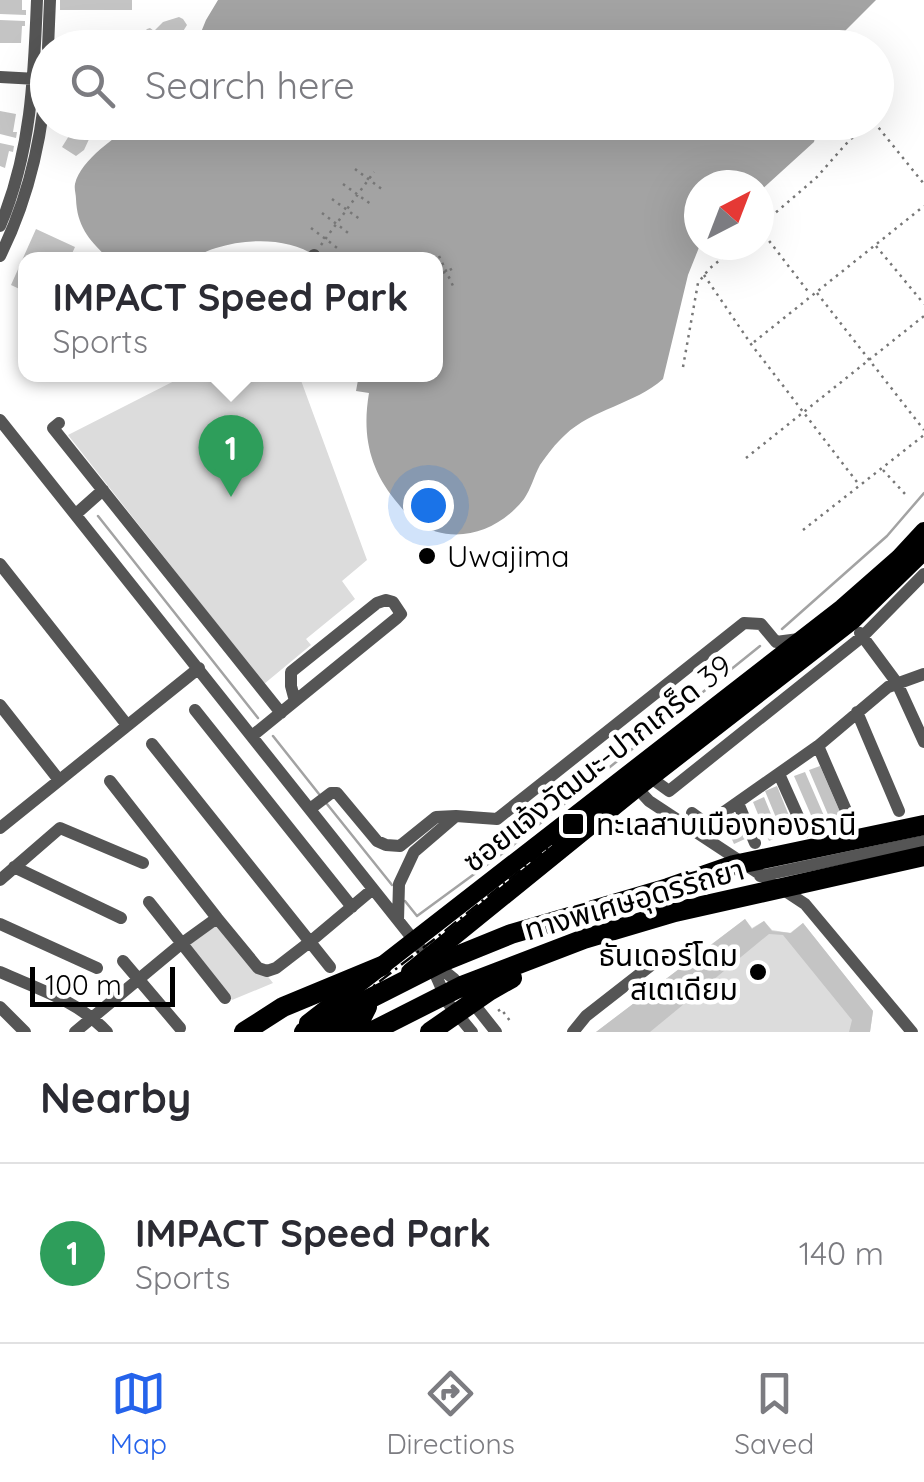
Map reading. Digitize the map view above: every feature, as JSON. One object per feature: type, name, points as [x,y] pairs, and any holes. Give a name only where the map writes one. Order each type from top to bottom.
[{"type":"highway","name":"ทางพิเศษอุดรรัถยา","points":[[300,1032],[442,962],[511,934],[734,865],[924,825]]},
{"type":"highway","name":"ทางพิเศษอุดรรัถยา","points":[[371,1032],[464,985],[584,939],[676,912],[924,856]]},
{"type":"highway","points":[[430,1032],[489,990],[584,939]]},
{"type":"highway","points":[[244,1032],[283,1007],[382,966]]},
{"type":"highway","points":[[387,1032],[448,1003]]},
{"type":"highway","points":[[354,1032],[368,1008]]},
{"type":"main road","name":"ซอยแจ้งวัฒนะ-ปากเกร็ด 39","points":[[300,1032],[842,608],[899,558],[924,530]]},
{"type":"main road","name":"ซอยแจ้งวัฒนะ-ปากเกร็ด 39","points":[[334,1032],[644,783],[857,628],[924,551]]},
{"type":"street","points":[[37,0],[38,30]]},
{"type":"street","points":[[49,30],[50,0]]},
{"type":"street","points":[[0,77],[30,79]]},
{"type":"street","points":[[0,226],[30,124]]},
{"type":"street","points":[[0,256],[20,211],[39,140]]},
{"type":"street","points":[[0,420],[428,958],[454,979],[496,1032]]},
{"type":"street","points":[[59,423],[53,428],[281,713]]},
{"type":"street","points":[[76,514],[103,490]]},
{"type":"street","points":[[0,564],[128,726]]},
{"type":"street","points":[[924,574],[857,628],[897,683],[924,742]]},
{"type":"street","points":[[252,736],[295,702],[397,618],[400,614],[392,602],[377,603],[291,672],[295,702]]},
{"type":"street","points":[[310,809],[331,793],[337,793],[377,841],[400,846],[436,817],[498,819],[744,623],[761,624],[776,642],[802,639]]},
{"type":"street","points":[[0,828],[198,668]]},
{"type":"street","points":[[692,813],[707,824],[818,746],[888,687],[924,674]]},
{"type":"street","points":[[0,705],[59,780]]},
{"type":"street","points":[[195,710],[352,907]]},
{"type":"street","points":[[857,712],[900,811]]},
{"type":"street","points":[[152,744],[330,967]]},
{"type":"street","points":[[818,746],[851,822]]},
{"type":"street","points":[[780,774],[804,832]]},
{"type":"street","points":[[110,781],[258,968],[276,968],[373,888]]},
{"type":"street","points":[[644,783],[648,801],[805,904],[912,1032]]},
{"type":"street","points":[[738,803],[755,843]]},
{"type":"street","points":[[398,920],[399,884],[414,852],[456,816]]},
{"type":"street","points":[[0,880],[60,828],[143,864]]},
{"type":"street","points":[[760,876],[924,841]]},
{"type":"street","points":[[14,868],[121,918]]},
{"type":"street","points":[[149,902],[225,998]]},
{"type":"street","points":[[75,1032],[217,918]]},
{"type":"street","points":[[0,924],[97,968]]},
{"type":"street","points":[[428,958],[461,1026],[472,1032]]},
{"type":"street","points":[[573,1032],[586,1016],[660,959]]},
{"type":"street","points":[[123,961],[180,1028]]},
{"type":"street","points":[[0,972],[78,1006],[107,1032]]},
{"type":"street","points":[[0,1007],[25,1032]]},
{"type":"path","points":[[774,215],[817,176],[849,140]]},
{"type":"path","points":[[886,140],[924,184]]},
{"type":"path","points":[[354,169],[383,190]]},
{"type":"path","points":[[317,252],[374,172]]},
{"type":"path","points":[[344,184],[372,205]]},
{"type":"path","points":[[332,199],[361,220]]},
{"type":"path","points":[[752,344],[924,206]]},
{"type":"path","points":[[322,213],[350,234]]},
{"type":"path","points":[[311,228],[340,250]]},
{"type":"path","points":[[875,245],[924,304]]},
{"type":"path","points":[[774,246],[870,359],[924,433],[803,530]]},
{"type":"path","points":[[683,367],[698,283],[721,260]]},
{"type":"path","points":[[443,265],[454,288]]},
{"type":"path","points":[[443,273],[454,268]]},
{"type":"path","points":[[704,275],[860,486]]},
{"type":"path","points":[[746,458],[924,316]]},
{"type":"path","points":[[882,469],[904,494]]},
{"type":"path","points":[[498,1011],[510,1021]]},
{"type":"shaded area","points":[[218,0],[876,0],[846,30],[202,30]]},
{"type":"shaded area","points":[[111,140],[814,140],[774,178],[774,170],[684,170],[684,260],[694,260],[663,379],[640,395],[576,426],[540,465],[526,495],[513,510],[488,527],[460,534],[430,530],[416,522],[386,488],[367,436],[369,393],[356,391],[358,382],[443,382],[443,252],[309,252],[283,243],[256,241],[205,252],[102,252],[82,226],[77,209],[75,184],[92,157]]},
{"type":"shaded area","points":[[172,382],[302,382],[367,560],[342,581],[355,599],[306,639],[311,645],[264,684],[68,435]]},
{"type":"shaded area","name":"ธันเดอร์โดม สเตเดียม","points":[[745,919],[752,928],[764,921],[772,930],[790,933],[803,923],[873,1011],[870,1032],[596,1032]]},
{"type":"shaded area","points":[[223,920],[273,983],[232,1000],[188,946]]},
{"type":"building","points":[[0,0],[22,0],[26,15],[0,14]]},
{"type":"building","points":[[60,0],[132,0],[132,10],[60,10]]},
{"type":"building","points":[[179,17],[187,25],[184,30],[155,30],[163,22]]},
{"type":"building","points":[[0,20],[25,21],[21,43],[0,43]]},
{"type":"building","points":[[0,111],[16,114],[16,138],[0,134]]},
{"type":"building","points":[[66,140],[89,140],[76,156],[62,147]]},
{"type":"building","points":[[0,143],[14,146],[5,168],[0,166]]},
{"type":"building","points":[[36,229],[75,247],[73,252],[26,252]]},
{"type":"building","points":[[18,269],[18,288],[11,285]]},
{"type":"building","points":[[820,766],[843,819],[832,824],[809,770]]},
{"type":"building","points":[[805,772],[828,825],[817,829],[794,776]]},
{"type":"building","points":[[777,786],[796,833],[784,837],[765,791]]},
{"type":"building","points":[[764,797],[780,836],[769,841],[765,832],[761,834],[758,825],[762,824],[753,802]]},
{"type":"building","points":[[734,813],[745,839],[734,844],[722,828],[727,826],[723,818]]},
{"type":"building","points":[[745,919],[752,929],[764,921],[772,931],[791,933],[803,923],[873,1011],[870,1032],[849,1032],[852,1020],[783,935],[769,934],[650,1032],[596,1032]]},
{"type":"waterway","points":[[782,629],[887,536],[924,493]]},
{"type":"waterway","points":[[98,516],[258,718]]},
{"type":"waterway","points":[[405,901],[417,916],[507,850],[760,646]]},
{"type":"waterway","points":[[273,736],[319,794]]},
{"type":"waterway","points":[[327,804],[392,885]]},
{"type":"railway","points":[[314,1032],[647,768]]},
{"type":"place","name":"IMPACT Speed Park","points":[[231,497]]},
{"type":"place","name":"Uwajima","points":[[427,556]]},
{"type":"place","name":"ทะเลสาบเมืองทองธานี","points":[[573,824]]},
{"type":"place","name":"ธันเดอร์โดม สเตเดียม","points":[[758,972]]}]
